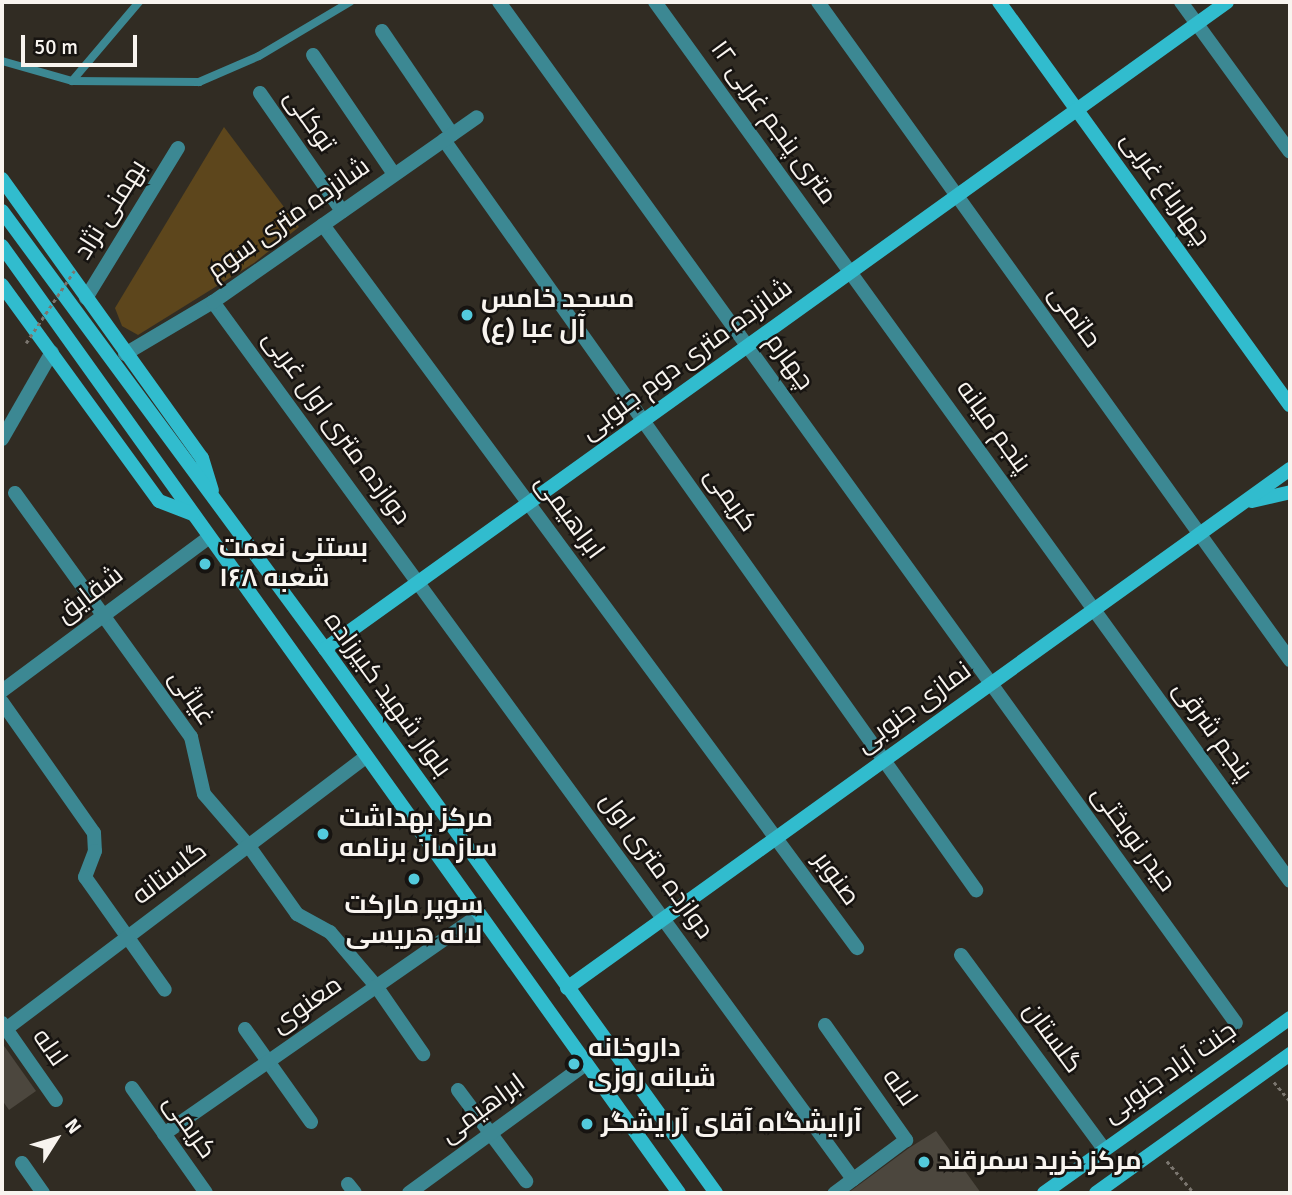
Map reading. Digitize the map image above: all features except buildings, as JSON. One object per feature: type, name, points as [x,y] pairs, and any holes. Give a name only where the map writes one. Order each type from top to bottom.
[{"type":"main road","name":"چهارباغ غربی","points":[[999,2],[1290,405]]},
{"type":"main road","name":"شانزده متری دوم جنوبی","points":[[325,649],[1227,2]]},
{"type":"main road","name":"بلوار شهید کبیرزاده","points":[[2,179],[202,458],[214,499]]},
{"type":"main road","name":"بلوار شهید کبیرزاده","points":[[2,211],[325,649],[566,988],[716,1193]]},
{"type":"main road","name":"بلوار شهید کبیرزاده","points":[[2,246],[364,758],[679,1193]]},
{"type":"main road","points":[[2,285],[159,501],[193,514]]},
{"type":"main road","points":[[1270,377],[1290,387]]},
{"type":"main road","name":"نمازی جنوبی","points":[[566,988],[1290,469]]},
{"type":"main road","points":[[1244,503],[1290,492]]},
{"type":"main road","name":"جنت آباد جنوبی","points":[[1044,1193],[1290,1018]]},
{"type":"main road","name":"جنت آباد جنوبی","points":[[1096,1193],[1290,1054]]},
{"type":"street","name":"چهارم","points":[[499,2],[990,684]]},
{"type":"street","name":"۱۲ متری پنجم غربی","points":[[655,2],[851,273]]},
{"type":"street","name":"حاتمی","points":[[818,2],[1290,660]]},
{"type":"street","points":[[1181,2],[1290,152]]},
{"type":"street","name":"کریمی","points":[[382,31],[448,137],[644,421],[976,890]]},
{"type":"street","points":[[313,55],[394,174]]},
{"type":"street","name":"توکلی","points":[[260,93],[342,211]]},
{"type":"street","name":"شانزده متری سوم","points":[[125,354],[213,302],[477,117]]},
{"type":"street","name":"بهمنی نژاد","points":[[86,298],[178,148]]},
{"type":"street","name":"ابراهیمی","points":[[323,225],[775,838]]},
{"type":"street","name":"پنجم میانه","points":[[851,273],[1094,609]]},
{"type":"street","name":"دوازده متری اول غربی","points":[[213,302],[418,583]]},
{"type":"street","points":[[2,439],[52,352]]},
{"type":"street","name":"غیاثی","points":[[15,493],[191,737],[204,794],[248,845],[296,914],[330,932],[376,986],[424,1054]]},
{"type":"street","name":"شقایق","points":[[2,691],[208,538]]},
{"type":"street","name":"دوازده متری اول","points":[[418,583],[853,1179]]},
{"type":"street","name":"پنجم شرقی","points":[[1094,609],[1290,881]]},
{"type":"street","name":"حیدر نوبختی","points":[[990,684],[1236,1023]]},
{"type":"street","points":[[2,702],[94,833],[96,851],[85,877],[164,989]]},
{"type":"street","name":"گلستانه","points":[[4,1026],[364,758]]},
{"type":"street","name":"صنوبر","points":[[775,838],[856,948]]},
{"type":"street","name":"معنوی","points":[[164,1134],[478,916]]},
{"type":"street","name":"گلستان","points":[[961,956],[1104,1149]]},
{"type":"street","name":"لاله","points":[[825,1025],[906,1140],[835,1193]]},
{"type":"street","name":"لاله","points":[[4,1026],[56,1100]]},
{"type":"street","points":[[245,1029],[311,1122]]},
{"type":"street","name":"ابراهیمی","points":[[409,1193],[586,1064]]},
{"type":"street","name":"کریمی","points":[[132,1088],[206,1193]]},
{"type":"street","points":[[458,1090],[526,1181]]},
{"type":"street","points":[[22,1163],[43,1193]]},
{"type":"lane","points":[[72,81],[139,2]]},
{"type":"lane","points":[[2,61],[72,81],[199,82],[259,56],[350,2]]},
{"type":"path","points":[[26,343],[74,271]]},
{"type":"path","points":[[1266,1072],[1290,1101]]},
{"type":"path","points":[[1158,1149],[1194,1193]]},
{"type":"shaded area","points":[[224,127],[299,227],[254,263],[138,335],[122,326],[115,308]]},
{"type":"place","name":"مسجد خامس آل عبا (ع)","points":[[467,315]]},
{"type":"place","name":"بستنی نعمت شعبه ۱۶۸","points":[[205,564]]},
{"type":"place","name":"مرکز بهداشت سازمان برنامه","points":[[323,834]]},
{"type":"place","name":"سوپر مارکت لاله هریسی","points":[[414,879]]},
{"type":"place","name":"داروخانه شبانه روزی","points":[[574,1064]]},
{"type":"place","name":"آرایشگاه آقای آرایشگر","points":[[587,1124]]},
{"type":"place","name":"مرکز خرید سمرقند","points":[[924,1162]]}]
